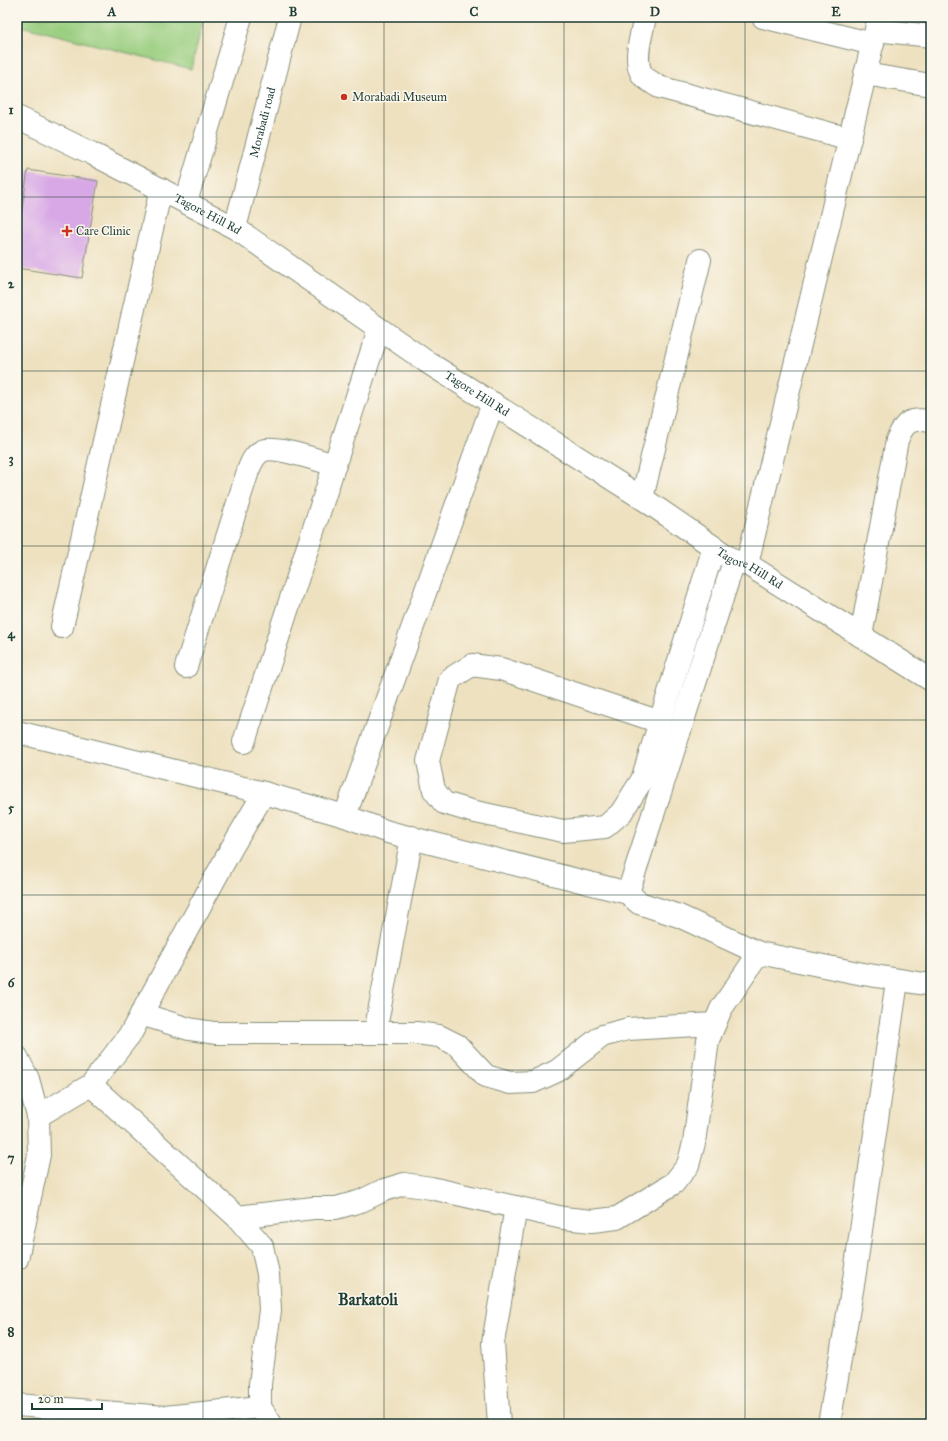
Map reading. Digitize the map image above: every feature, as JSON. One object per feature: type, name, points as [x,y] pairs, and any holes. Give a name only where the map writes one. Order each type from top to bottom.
[{"type":"street","points":[[186,202],[241,17]]},
{"type":"street","name":"Morabadi road","points":[[235,228],[290,17]]},
{"type":"street","points":[[645,17],[638,51],[638,63],[643,76],[659,87],[850,139]]},
{"type":"street","points":[[763,17],[931,36]]},
{"type":"street","points":[[628,894],[740,562],[850,139],[876,30]]},
{"type":"street","points":[[865,74],[931,85]]},
{"type":"street","name":"Tagore Hill Rd","points":[[17,116],[235,228],[427,362],[642,498],[714,547],[931,680]]},
{"type":"street","points":[[62,627],[161,189]]},
{"type":"street","points":[[642,498],[700,260]]},
{"type":"street","points":[[244,742],[379,329]]},
{"type":"street","points":[[345,816],[493,403]]},
{"type":"street","points":[[861,636],[897,440],[902,428],[910,421],[921,419],[931,420]]},
{"type":"street","points":[[186,667],[248,470],[253,459],[262,451],[275,449],[335,465]]},
{"type":"street","points":[[660,722],[501,669],[472,665],[450,679],[428,761],[434,790],[444,803],[471,811],[563,831],[605,827],[621,814],[642,780],[660,722],[714,547]]},
{"type":"street","points":[[17,732],[264,793],[345,816],[388,832],[628,894],[639,903],[679,916],[759,953],[897,981],[931,985]]},
{"type":"street","points":[[38,1116],[91,1085],[130,1033],[231,849],[264,793]]},
{"type":"street","points":[[375,1033],[412,837]]},
{"type":"street","points":[[237,1217],[313,1208],[336,1208],[362,1202],[384,1190],[404,1184],[431,1188],[563,1218],[592,1222],[616,1218],[674,1183],[688,1164],[694,1143],[708,1040],[721,1009],[759,953]]},
{"type":"street","points":[[829,1424],[854,1279],[897,981]]},
{"type":"street","points":[[141,1014],[189,1029],[215,1033],[416,1033],[439,1036],[457,1045],[486,1076],[510,1083],[533,1082],[557,1071],[602,1036],[628,1029],[714,1024]]},
{"type":"street","points":[[17,1057],[28,1079],[38,1116],[39,1155],[17,1259]]},
{"type":"street","points":[[17,1405],[165,1420],[265,1416],[260,1384],[270,1310],[268,1274],[262,1246],[237,1217],[91,1085]]},
{"type":"street","points":[[499,1424],[493,1343],[516,1207]]},
{"type":"green space","points":[[17,17],[204,17],[191,69],[17,25]]},
{"type":"building","points":[[28,170],[98,181],[82,278],[17,268],[17,240]]},
{"type":"place","name":"Morabadi Museum","points":[[344,97]]},
{"type":"place","name":"Care Clinic","points":[[67,231]]},
{"type":"district","name":"Barkatoli","points":[[368,1299]]}]
